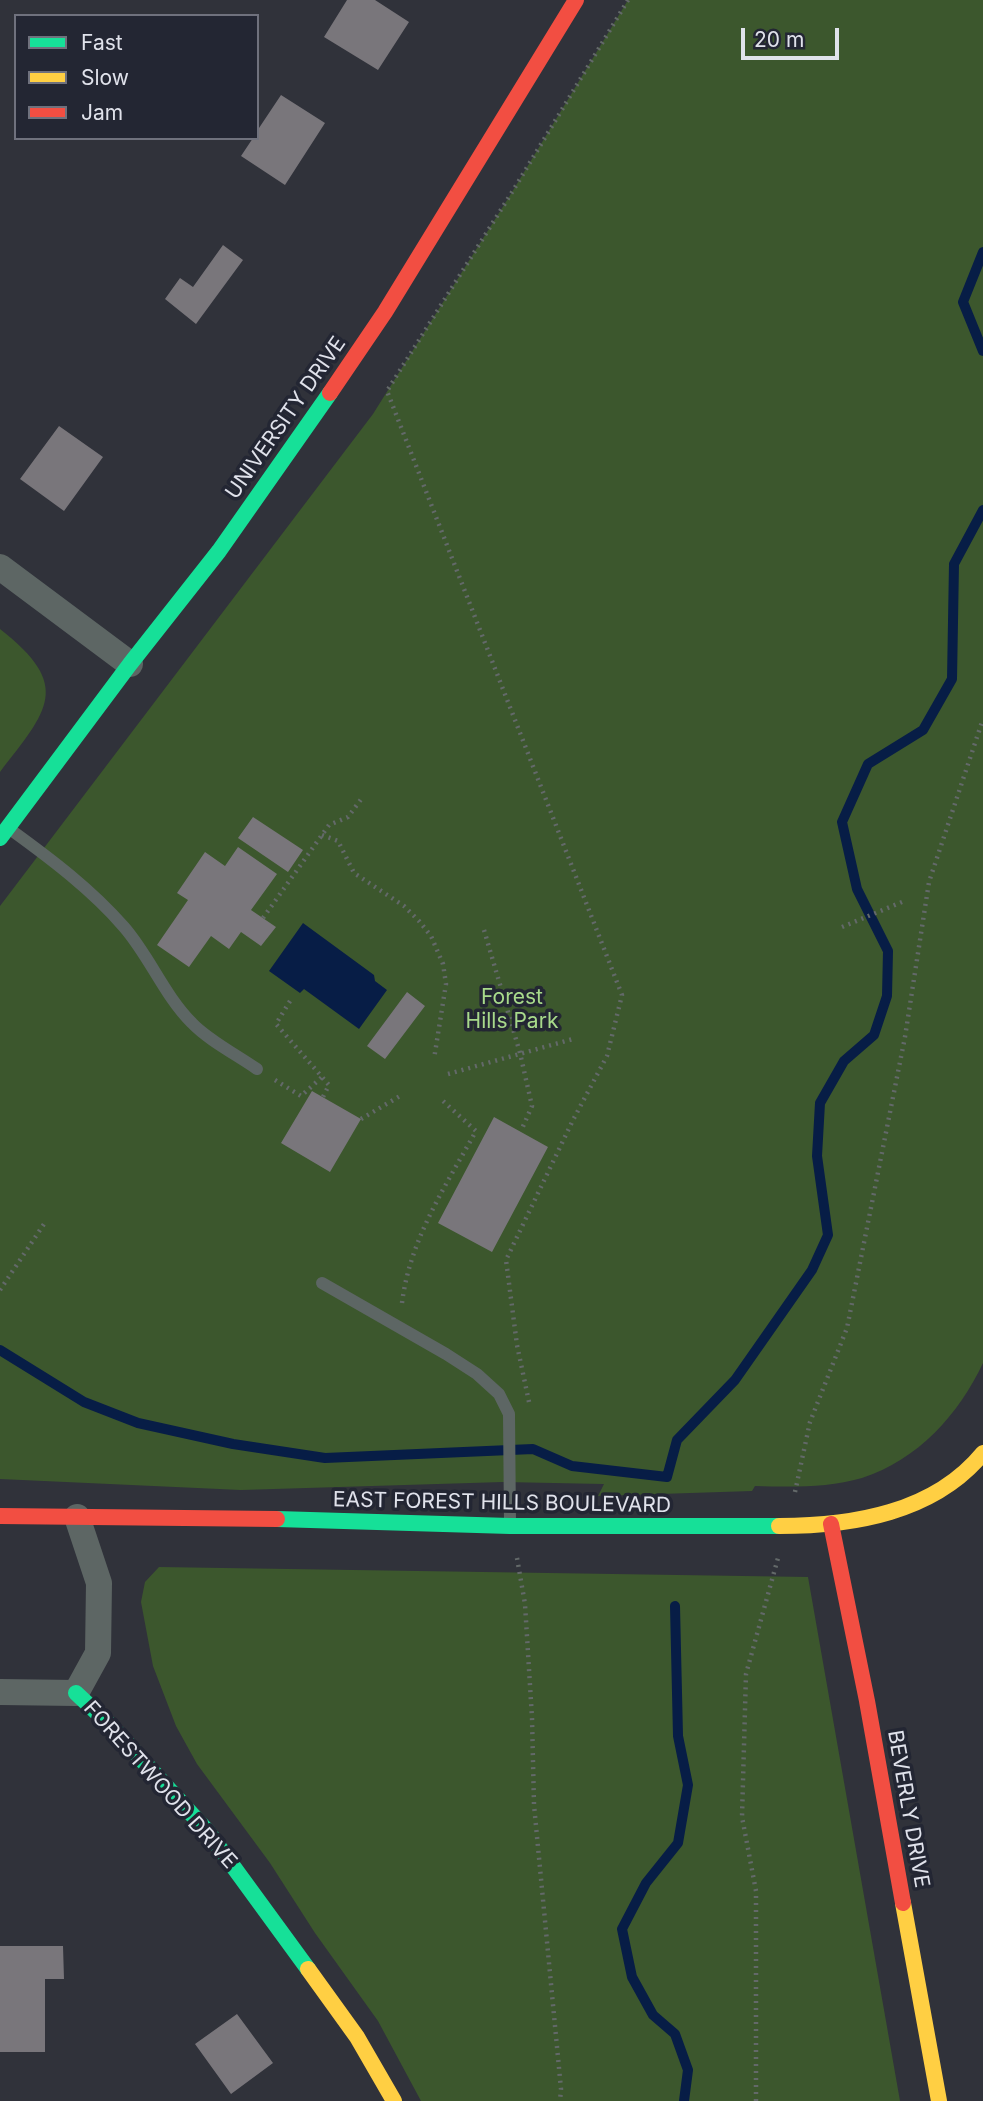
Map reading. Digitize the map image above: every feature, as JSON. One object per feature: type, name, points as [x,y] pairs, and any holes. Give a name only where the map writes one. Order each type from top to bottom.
[{"type":"street","name":"UNIVERSITY DRIVE","points":[[4,833],[130,664],[219,551],[385,312],[576,0]]},
{"type":"street","points":[[0,567],[130,664]]},
{"type":"street","name":"EAST FOREST HILLS BOULEVARD","points":[[0,1516],[364,1520],[510,1526],[787,1527],[831,1524],[928,1499],[953,1483],[983,1453]]},
{"type":"street","name":"FORESTWOOD DRIVE","points":[[77,1517],[99,1583],[98,1653],[76,1693],[110,1725],[208,1832],[357,2037],[394,2101]]},
{"type":"street","name":"BEVERLY DRIVE","points":[[831,1524],[867,1701],[939,2101]]},
{"type":"street","points":[[0,1692],[76,1693]]},
{"type":"lane","points":[[4,833],[41,851],[87,890],[125,928],[168,995],[192,1025],[257,1069]]},
{"type":"lane","points":[[322,1283],[400,1326],[477,1374],[499,1394],[509,1414],[510,1526]]},
{"type":"path","points":[[509,1414],[528,1409],[529,1395],[517,1345],[506,1260],[607,1056],[622,995],[387,391],[628,0]]},
{"type":"path","points":[[756,2101],[756,1891],[742,1817],[746,1674],[787,1527],[810,1422],[847,1328],[905,1037],[929,882],[983,719]]},
{"type":"path","points":[[262,918],[330,825],[348,817],[362,798]]},
{"type":"path","points":[[322,835],[338,841],[354,873],[404,906],[431,936],[443,964],[446,984],[434,1059]]},
{"type":"path","points":[[842,927],[902,902]]},
{"type":"path","points":[[484,930],[520,1054],[532,1106],[521,1132]]},
{"type":"path","points":[[290,1001],[276,1024],[329,1086],[323,1097]]},
{"type":"path","points":[[448,1073],[573,1039]]},
{"type":"path","points":[[257,1069],[301,1096],[322,1077]]},
{"type":"path","points":[[361,1119],[400,1096]]},
{"type":"path","points":[[400,1326],[404,1287],[414,1247],[476,1131],[443,1101]]},
{"type":"path","points":[[0,1290],[44,1224]]},
{"type":"path","points":[[510,1526],[525,1604],[533,1718],[534,1805],[555,2020],[560,2101]]},
{"type":"green space","name":"Forest Hills Park","points":[[628,0],[983,0],[983,1363],[962,1400],[919,1447],[882,1470],[836,1484],[755,1486],[752,1491],[598,1496],[604,1484],[503,1482],[241,1490],[0,1479],[0,906],[373,414]]},
{"type":"green space","points":[[0,629],[23,649],[38,667],[45,683],[45,699],[31,732],[0,772]]},
{"type":"green space","points":[[159,1567],[808,1577],[900,2101],[421,2101],[378,2021],[315,1933],[270,1863],[197,1764],[176,1726],[153,1666],[141,1602],[145,1582]]},
{"type":"water","points":[[303,923],[374,975],[375,981],[387,990],[359,1029],[304,989],[300,993],[269,971]]},
{"type":"building","points":[[347,0],[375,0],[409,22],[378,70],[324,37]]},
{"type":"building","points":[[281,95],[325,123],[285,185],[241,156],[252,140],[259,140],[259,128]]},
{"type":"building","points":[[223,245],[243,260],[196,324],[165,299],[180,278],[193,287]]},
{"type":"building","points":[[59,426],[103,457],[64,511],[20,479]]},
{"type":"building","points":[[253,817],[303,850],[288,872],[238,838]]},
{"type":"building","points":[[238,847],[277,874],[251,910],[276,927],[261,946],[241,932],[229,949],[211,936],[189,967],[157,945],[188,900],[177,893],[205,852],[225,866]]},
{"type":"building","points":[[407,992],[425,1006],[385,1059],[367,1046]]},
{"type":"building","points":[[312,1091],[361,1119],[330,1172],[281,1143]]},
{"type":"building","points":[[494,1117],[548,1147],[492,1252],[438,1223]]},
{"type":"building","points":[[0,1946],[63,1946],[64,1979],[45,1979],[45,2052],[0,2052]]},
{"type":"building","points":[[237,2014],[273,2063],[231,2094],[195,2044]]},
{"type":"waterway","points":[[983,252],[963,302],[983,351]]},
{"type":"waterway","points":[[0,1350],[84,1402],[138,1423],[233,1444],[325,1458],[533,1449],[572,1466],[667,1477],[677,1440],[735,1380],[812,1270],[828,1235],[817,1156],[820,1103],[844,1061],[874,1035],[887,996],[888,951],[857,889],[842,822],[868,764],[923,730],[952,679],[954,564],[983,510]]},
{"type":"waterway","points":[[675,1606],[678,1736],[688,1785],[678,1843],[646,1883],[622,1929],[632,1977],[653,2015],[675,2034],[688,2070],[684,2101]]},
{"type":"traffic: fast","points":[[0,838],[130,664],[219,551],[330,393]]},
{"type":"traffic: fast","points":[[277,1519],[510,1526],[779,1526]]},
{"type":"traffic: fast","points":[[76,1693],[110,1725],[208,1832],[308,1969]]},
{"type":"traffic: slow","points":[[779,1526],[835,1523],[890,1512],[941,1490],[983,1453]]},
{"type":"traffic: slow","points":[[903,1903],[939,2101]]},
{"type":"traffic: slow","points":[[308,1969],[357,2037],[394,2101]]},
{"type":"traffic: jam","points":[[330,393],[385,312],[576,0]]},
{"type":"traffic: jam","points":[[0,1516],[277,1519]]},
{"type":"traffic: jam","points":[[831,1524],[867,1701],[903,1903]]}]
